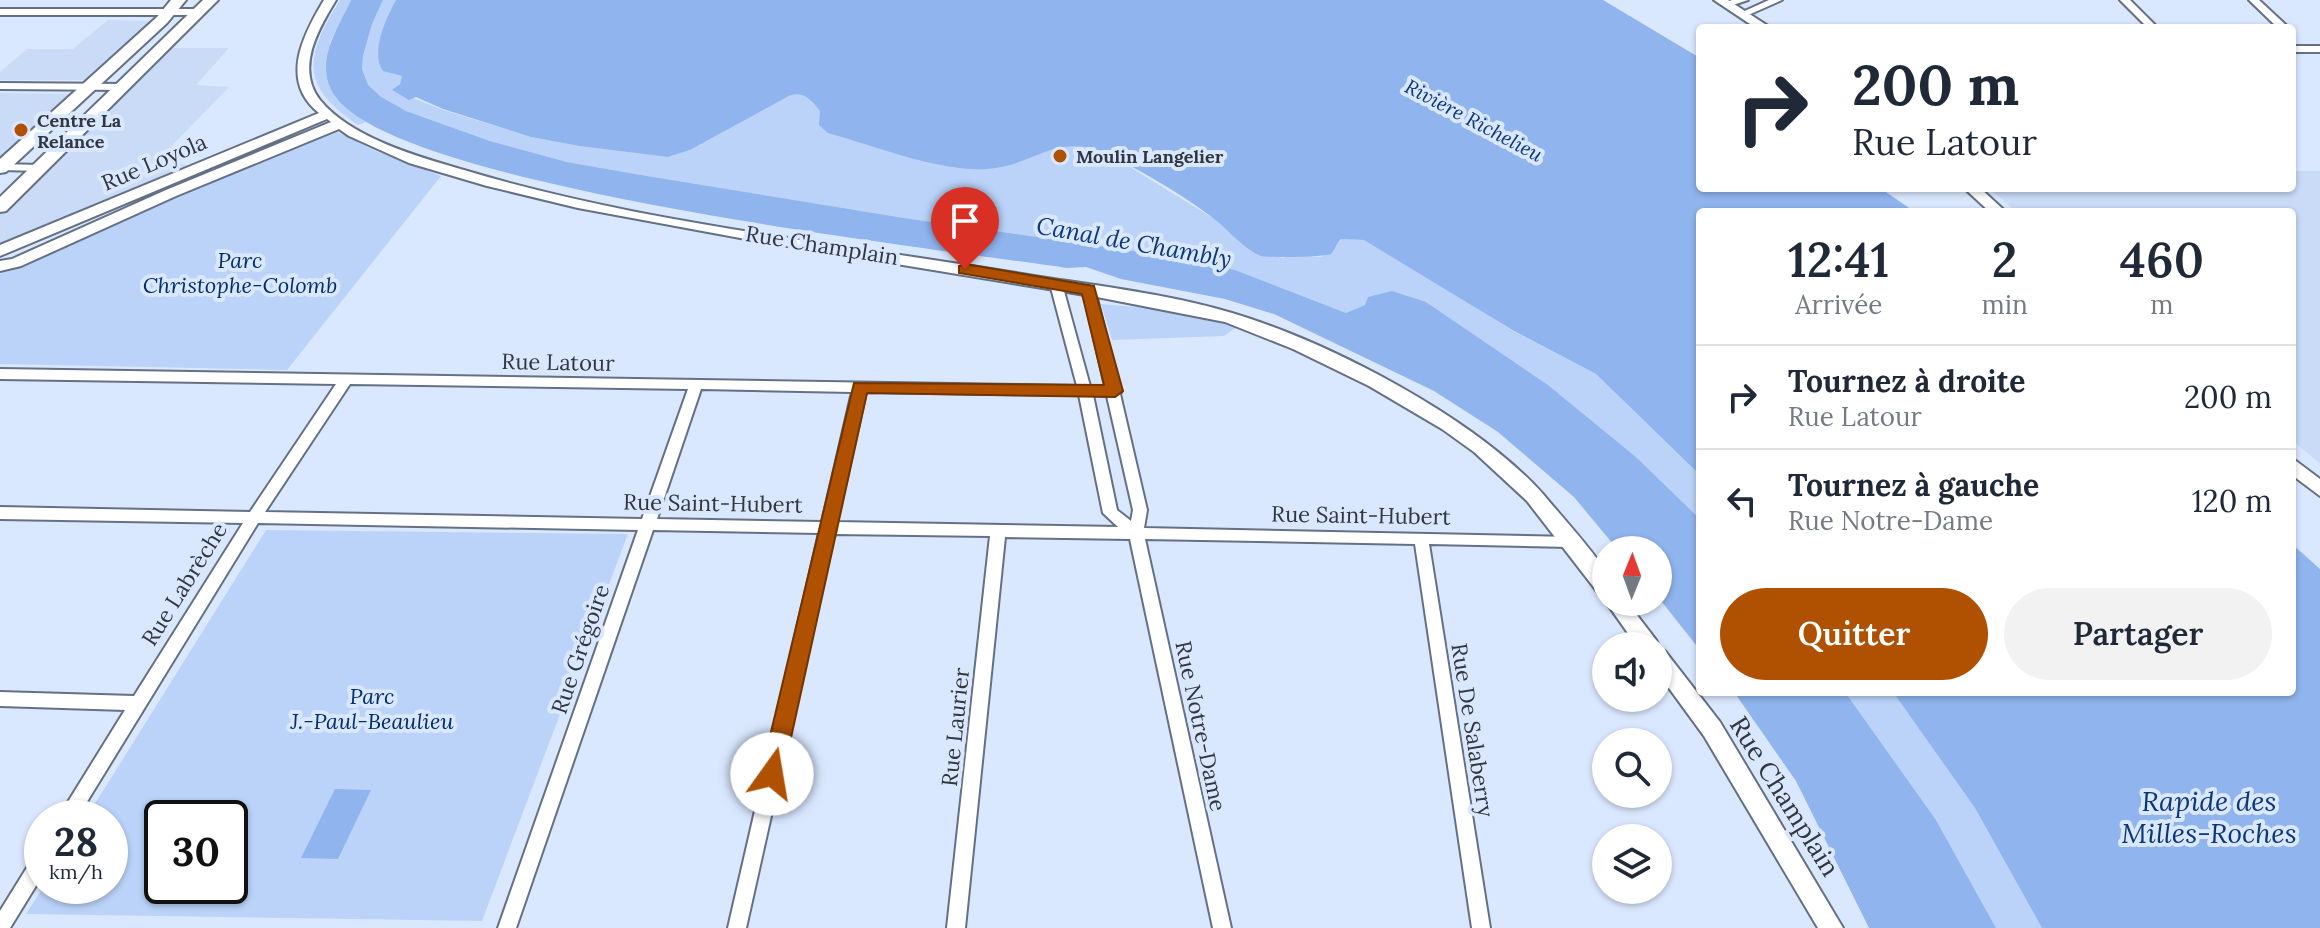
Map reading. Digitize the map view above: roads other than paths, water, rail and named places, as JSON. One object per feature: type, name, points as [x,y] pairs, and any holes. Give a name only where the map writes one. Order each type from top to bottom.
[{"type":"main road","points":[[0,169],[170,11]]},
{"type":"main road","points":[[0,207],[201,11]]},
{"type":"street","points":[[330,0],[307,41],[301,65],[305,88],[331,120]]},
{"type":"street","points":[[1724,2],[1743,7],[1777,0]]},
{"type":"street","points":[[2125,0],[2149,24]]},
{"type":"street","points":[[2254,0],[2280,24]]},
{"type":"street","points":[[1743,7],[1761,24]]},
{"type":"street","points":[[0,14],[201,11]]},
{"type":"street","points":[[2296,38],[2308,49]]},
{"type":"street","points":[[2296,49],[2320,49]]},
{"type":"street","points":[[0,86],[121,91]]},
{"type":"street","points":[[0,93],[87,90]]},
{"type":"street","name":"Rue Loyola","points":[[0,251],[331,120]]},
{"type":"street","name":"Rue Champlain","points":[[331,120],[403,155],[538,194],[1089,290],[1228,317],[1272,332],[1415,406],[1473,442],[1509,471],[1592,570]]},
{"type":"street","points":[[0,169],[37,171]]},
{"type":"street","name":"Rue Loyola","points":[[5,267],[167,187]]},
{"type":"street","points":[[1976,192],[1994,208]]},
{"type":"street","points":[[1056,284],[1085,391],[1110,513],[1136,533]]},
{"type":"street","name":"Rue Notre-Dame","points":[[1089,290],[1115,391],[1140,510],[1136,533],[1222,928]]},
{"type":"street","name":"Rue Latour","points":[[0,374],[1115,391]]},
{"type":"street","name":"Rue Labrèche","points":[[78,800],[253,519],[346,379]]},
{"type":"street","name":"Rue Grégoire","points":[[507,928],[696,385]]},
{"type":"street","points":[[737,928],[860,387]]},
{"type":"street","points":[[2296,468],[2320,489]]},
{"type":"street","name":"Rue Saint-Hubert","points":[[0,513],[1569,541]]},
{"type":"street","name":"Rue Laurier","points":[[956,928],[998,530]]},
{"type":"street","name":"Rue De Salaberry","points":[[1421,538],[1481,928]]},
{"type":"street","name":"Rue Champlain","points":[[1672,676],[1712,729],[1831,928]]},
{"type":"street","points":[[0,699],[137,703]]},
{"type":"street","points":[[0,928],[24,889]]},
{"type":"water","points":[[351,0],[383,0],[372,24],[362,69],[368,85],[381,97],[406,111],[490,141],[567,162],[904,218],[1169,256],[1235,270],[1346,313],[1365,305],[1368,297],[1392,291],[1426,302],[1548,385],[1636,457],[1696,515],[1696,645],[1672,615],[1672,536],[1606,536],[1574,497],[1498,432],[1434,391],[1274,314],[1225,299],[1121,279],[1086,267],[1067,268],[908,246],[677,209],[561,186],[458,159],[379,129],[335,96],[326,72],[330,47]]},
{"type":"water","name":"Rivière Richelieu","points":[[396,0],[1603,0],[1696,56],[1696,192],[1886,192],[1909,208],[1696,208],[1696,471],[1596,374],[1514,331],[1364,240],[1341,239],[1327,255],[1261,256],[1155,179],[1095,150],[1063,147],[987,169],[949,166],[828,133],[819,125],[820,111],[810,100],[799,95],[789,96],[690,150],[668,157],[531,137],[443,109],[416,97],[409,100],[392,90],[400,84],[402,76],[383,71],[379,64],[379,45]]},
{"type":"water","name":"Rapide des Milles-Roches","points":[[2296,548],[2320,569],[2320,928],[2042,928],[1975,808],[1896,696],[2296,696]]},
{"type":"water","points":[[1737,696],[1848,696],[1936,820],[1996,928],[1869,928],[1796,781]]},
{"type":"water","points":[[335,789],[371,790],[338,859],[301,858]]},
{"type":"place","name":"Centre La Relance","points":[[21,130]]},
{"type":"place","name":"Moulin Langelier","points":[[1060,156]]},
{"type":"water label","name":"Canal de Chambly","points":[[1134,242]]},
{"type":"park label","name":"Parc Christophe-Colomb","points":[[240,272]]},
{"type":"park label","name":"Parc J.-Paul-Beaulieu","points":[[372,708]]}]
